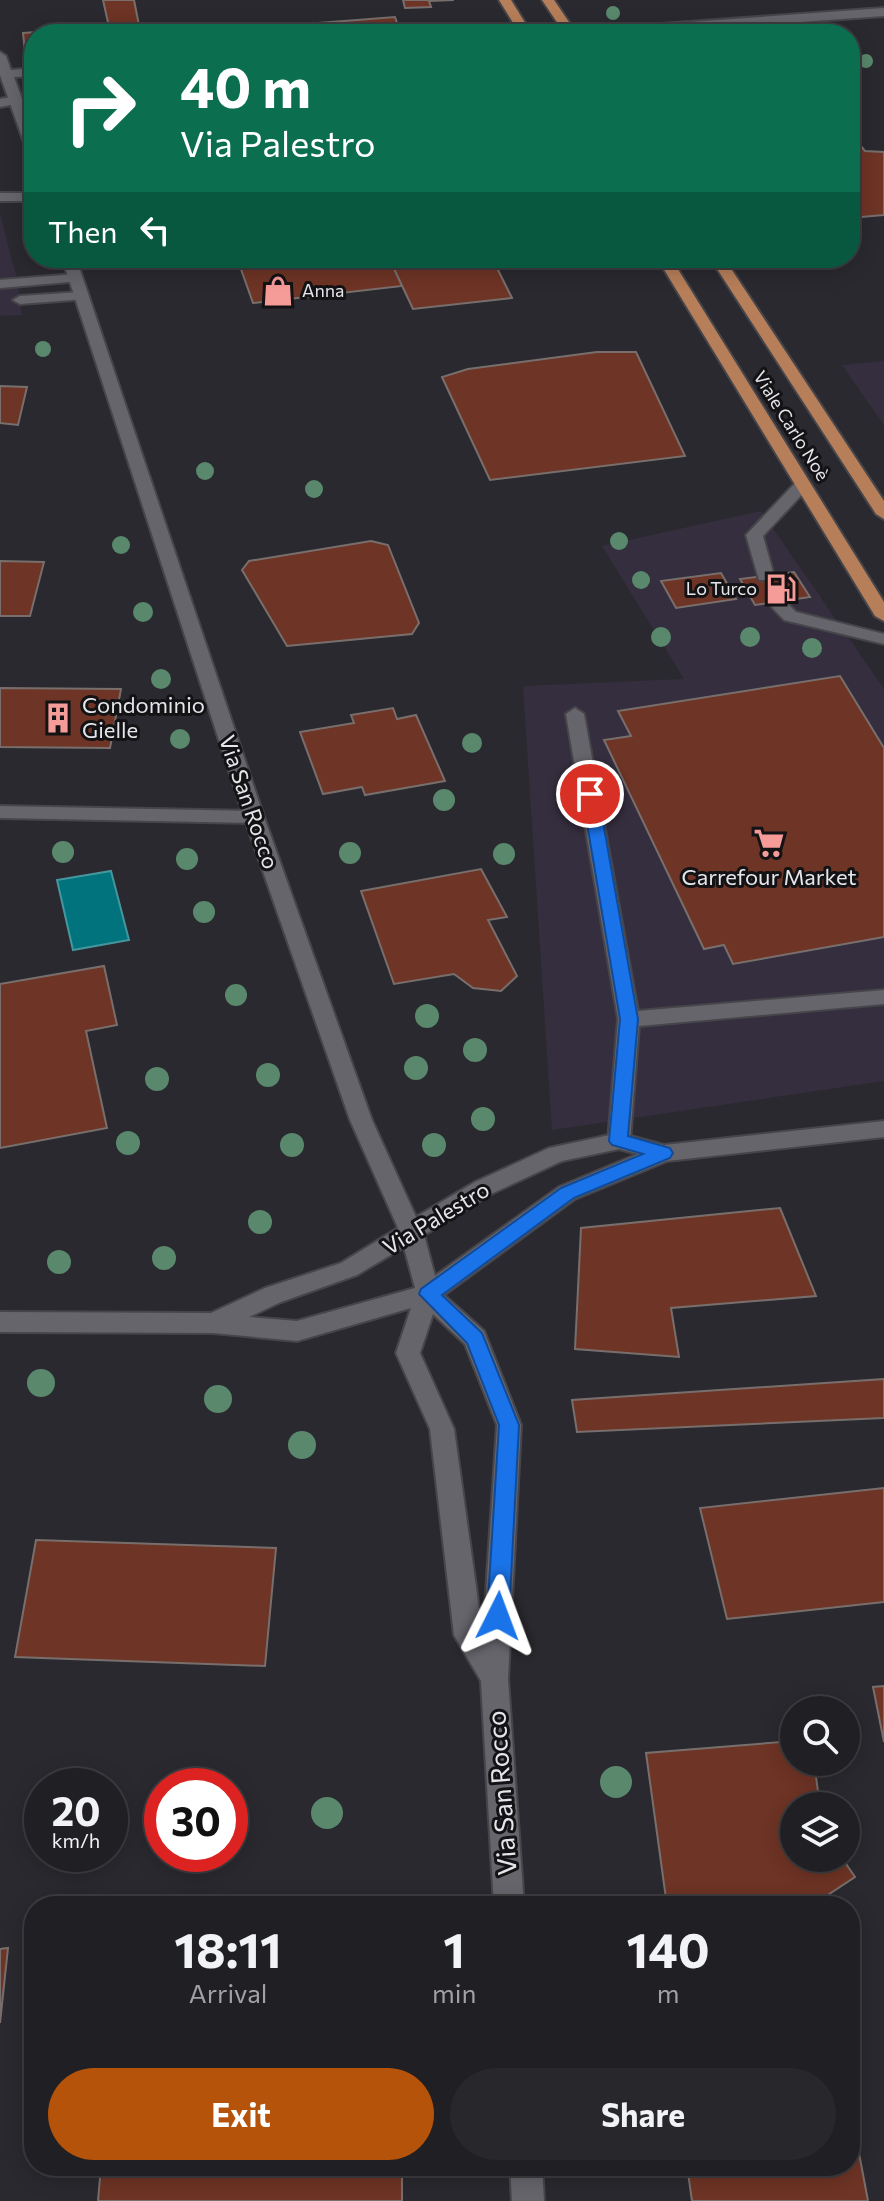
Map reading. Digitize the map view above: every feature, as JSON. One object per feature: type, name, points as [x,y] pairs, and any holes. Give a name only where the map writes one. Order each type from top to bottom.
[{"type":"main road","points":[[505,0],[520,24]]},
{"type":"main road","points":[[548,0],[564,24]]},
{"type":"main road","name":"Viale Carlo Noè","points":[[670,268],[884,616]]},
{"type":"main road","name":"Viale Carlo Noè","points":[[724,268],[884,514]]},
{"type":"street","points":[[717,24],[884,12]]},
{"type":"street","points":[[0,56],[24,123]]},
{"type":"street","points":[[6,74],[24,73]]},
{"type":"street","points":[[0,103],[16,100]]},
{"type":"street","points":[[0,197],[24,197]]},
{"type":"street","name":"Via San Rocco","points":[[72,268],[254,817],[361,1120],[412,1233],[428,1294],[475,1338],[509,1425],[494,1679],[508,1896]]},
{"type":"street","points":[[0,284],[78,287]]},
{"type":"street","points":[[20,300],[78,287]]},
{"type":"street","points":[[765,576],[754,535],[803,484]]},
{"type":"street","points":[[776,602],[790,616],[884,639]]},
{"type":"street","points":[[575,714],[629,1019],[619,1141]]},
{"type":"street","points":[[0,812],[254,817]]},
{"type":"street","points":[[629,1019],[884,997]]},
{"type":"street","name":"Via Palestro","points":[[0,1322],[213,1323],[297,1331],[428,1294],[567,1193],[664,1153],[884,1129]]},
{"type":"street","name":"Via Palestro","points":[[213,1323],[273,1295],[349,1269],[483,1188],[557,1154],[619,1141],[664,1153]]},
{"type":"street","name":"Via San Rocco","points":[[428,1294],[408,1353],[442,1429],[467,1635],[494,1679]]},
{"type":"street","points":[[527,2176],[528,2201]]},
{"type":"shaded area","points":[[0,214],[16,275],[22,315],[0,316]]},
{"type":"shaded area","points":[[884,361],[884,425],[842,365]]},
{"type":"shaded area","points":[[761,511],[884,689],[884,1081],[552,1130],[523,686],[684,679],[602,546]]},
{"type":"water","points":[[111,871],[129,940],[73,950],[57,880]]},
{"type":"building","points":[[103,0],[134,0],[139,24],[108,24]]},
{"type":"building","points":[[403,0],[454,0],[429,1],[431,7],[405,8]]},
{"type":"building","points":[[395,17],[397,24],[306,24]]},
{"type":"building","points":[[860,145],[865,151],[884,152],[884,215],[860,217]]},
{"type":"building","points":[[241,268],[394,268],[402,286],[253,303]]},
{"type":"building","points":[[394,268],[497,268],[512,298],[413,309]]},
{"type":"building","points":[[597,352],[636,352],[685,456],[490,480],[442,377],[468,369]]},
{"type":"building","points":[[0,386],[27,387],[18,425],[0,423]]},
{"type":"building","points":[[371,541],[388,545],[419,623],[412,634],[287,646],[242,570],[249,561]]},
{"type":"building","points":[[0,561],[44,562],[30,616],[0,616]]},
{"type":"building","points":[[794,572],[810,597],[755,605],[740,579]]},
{"type":"building","points":[[721,573],[736,599],[676,608],[661,581]]},
{"type":"building","name":"Carrefour Market","points":[[840,676],[884,748],[884,937],[733,964],[724,945],[704,949],[604,740],[631,736],[618,711]]},
{"type":"building","name":"Condominio Gielle","points":[[0,688],[121,689],[110,748],[0,747]]},
{"type":"building","points":[[393,708],[397,719],[416,715],[445,781],[365,795],[362,787],[323,794],[300,732],[354,723],[351,715]]},
{"type":"building","points":[[481,869],[507,917],[488,920],[517,976],[501,991],[473,988],[454,974],[394,984],[361,891]]},
{"type":"building","points":[[104,966],[117,1025],[86,1031],[107,1128],[0,1148],[0,984]]},
{"type":"building","points":[[780,1208],[816,1296],[671,1308],[679,1357],[575,1349],[581,1228]]},
{"type":"building","points":[[884,1379],[884,1418],[577,1432],[572,1400]]},
{"type":"building","points":[[884,1488],[884,1602],[727,1619],[700,1508]]},
{"type":"building","points":[[36,1540],[276,1548],[265,1666],[15,1657]]},
{"type":"building","points":[[884,1686],[884,1742],[873,1687]]},
{"type":"building","points":[[780,1742],[780,1776],[816,1776],[818,1792],[780,1792],[780,1872],[852,1872],[855,1877],[826,1896],[666,1896],[646,1753]]},
{"type":"building","points":[[8,1948],[0,2023],[0,1949]]},
{"type":"building","points":[[860,2158],[868,2201],[692,2201],[688,2176],[860,2176]]},
{"type":"building","points":[[100,2176],[402,2176],[402,2201],[98,2201]]},
{"type":"place","name":"Anna","points":[[278,291]]},
{"type":"place","name":"Lo Turco","points":[[781,589]]},
{"type":"place","name":"Condominio Gielle","points":[[58,718]]},
{"type":"place","name":"Carrefour Market","points":[[769,843]]},
{"type":"route","points":[[498,1616],[509,1425],[475,1338],[428,1294],[567,1193],[664,1153],[619,1141],[629,1019],[590,794]]}]
